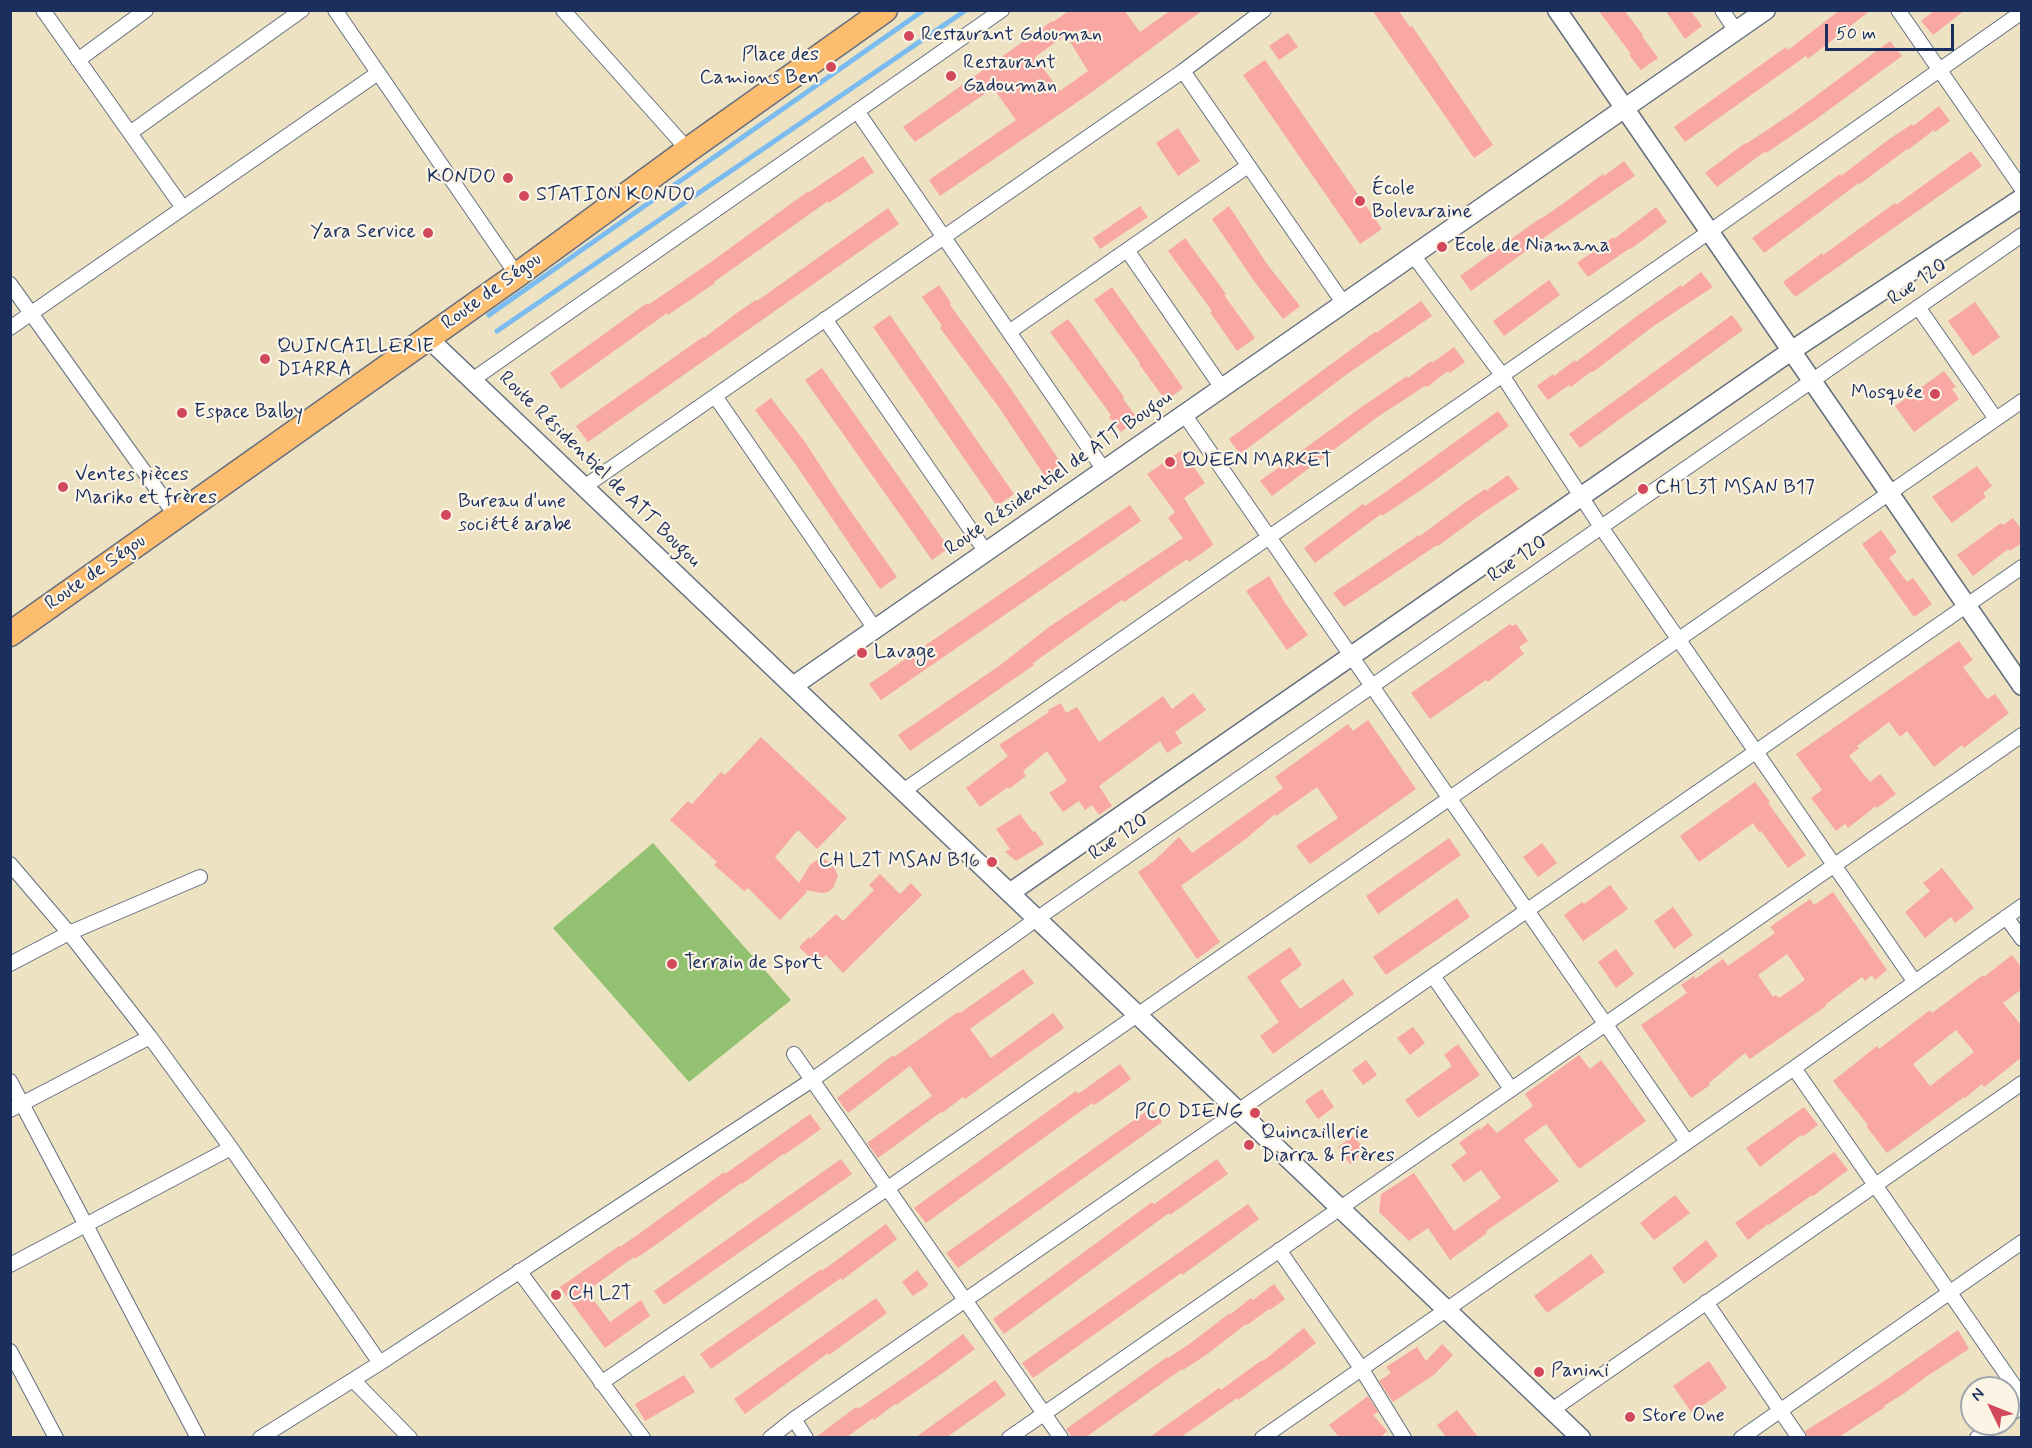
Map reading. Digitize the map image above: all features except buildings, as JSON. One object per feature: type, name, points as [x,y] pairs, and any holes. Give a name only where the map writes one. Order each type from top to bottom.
[{"type":"highway","name":"Route de Ségou","points":[[10,634],[517,275],[885,10]]},
{"type":"street","points":[[43,10],[183,208]]},
{"type":"street","points":[[78,60],[146,10]]},
{"type":"street","points":[[130,133],[302,10]]},
{"type":"street","points":[[334,10],[517,275]]},
{"type":"street","points":[[563,10],[688,150]]},
{"type":"street","points":[[472,380],[1002,10]]},
{"type":"street","points":[[584,487],[1183,70],[1264,10]]},
{"type":"street","points":[[1557,10],[2022,686]]},
{"type":"street","points":[[1722,10],[1736,31]]},
{"type":"street","name":"Route Résidentiel de ATT Bougou","points":[[428,338],[793,686],[1766,10]]},
{"type":"street","points":[[1898,10],[2022,189]]},
{"type":"street","points":[[903,791],[2022,12]]},
{"type":"street","points":[[1183,70],[1344,304]]},
{"type":"street","points":[[10,328],[378,73]]},
{"type":"street","points":[[857,111],[1104,470]]},
{"type":"street","points":[[1009,332],[1248,166]]},
{"type":"street","points":[[1011,892],[1581,495],[1791,351],[2022,198]]},
{"type":"street","name":"Rue 120","points":[[260,1437],[380,1363],[812,1080],[1038,918],[2022,235]]},
{"type":"street","points":[[1127,250],[1222,388]]},
{"type":"street","points":[[1413,255],[1502,375],[1601,526],[1914,981]]},
{"type":"street","points":[[10,284],[176,516]]},
{"type":"street","points":[[1918,307],[1996,419]]},
{"type":"street","points":[[825,319],[986,552]]},
{"type":"street","points":[[715,396],[875,629]]},
{"type":"street","points":[[601,1383],[888,1188],[2022,401]]},
{"type":"street","points":[[1184,414],[1687,1142]]},
{"type":"street","points":[[770,1437],[2022,567]]},
{"type":"street","points":[[793,686],[1581,1437]]},
{"type":"street","points":[[1009,1437],[2022,735]]},
{"type":"street","points":[[10,864],[69,933],[150,1037],[231,1148],[380,1363]]},
{"type":"street","points":[[10,964],[69,933],[200,877]]},
{"type":"street","points":[[1262,1437],[1794,1068],[2022,906]]},
{"type":"street","points":[[2006,917],[2022,939]]},
{"type":"street","points":[[1433,976],[1511,1089]]},
{"type":"street","points":[[17,1107],[150,1037]]},
{"type":"street","points":[[794,1054],[1061,1437]]},
{"type":"street","points":[[1794,1068],[2022,1397]]},
{"type":"street","points":[[10,1081],[17,1107],[86,1225],[198,1437]]},
{"type":"street","points":[[1552,1410],[2022,1083]]},
{"type":"street","points":[[10,1265],[231,1148]]},
{"type":"street","points":[[1741,1437],[2022,1242]]},
{"type":"street","points":[[1279,1250],[1361,1368],[1404,1437]]},
{"type":"street","points":[[519,1271],[643,1437]]},
{"type":"street","points":[[1706,1302],[1799,1437]]},
{"type":"street","points":[[10,1351],[56,1437]]},
{"type":"street","points":[[353,1380],[410,1437]]},
{"type":"street","points":[[794,1419],[806,1437]]},
{"type":"green space","name":"Terrain de Sport","points":[[653,843],[791,1000],[689,1082],[553,928]]},
{"type":"waterway","points":[[489,315],[924,10]]},
{"type":"waterway","points":[[497,331],[966,10]]},
{"type":"place","name":"Restaurant Gdouman","points":[[909,36]]},
{"type":"place","name":"Place des Camions Ben","points":[[831,67]]},
{"type":"place","name":"Restaurant Gadouman","points":[[951,76]]},
{"type":"place","name":"KONDO","points":[[508,178]]},
{"type":"place","name":"STATION KONDO","points":[[524,196]]},
{"type":"place","name":"École Bolevaraine","points":[[1360,201]]},
{"type":"place","name":"Yara Service","points":[[428,233]]},
{"type":"place","name":"Ecole de Niamana","points":[[1442,247]]},
{"type":"place","name":"QUINCAILLERIE DIARRA","points":[[265,359]]},
{"type":"place","name":"Mosquée","points":[[1935,394]]},
{"type":"place","name":"Espace Balby","points":[[182,413]]},
{"type":"place","name":"QUEEN MARKET","points":[[1170,462]]},
{"type":"place","name":"Ventes pièces Mariko et frères","points":[[63,487]]},
{"type":"place","name":"CH L3T MSAN B17","points":[[1643,489]]},
{"type":"place","name":"Bureau d'une société arabe","points":[[446,515]]},
{"type":"place","name":"Lavage","points":[[862,653]]},
{"type":"place","name":"CH L2T MSAN B16","points":[[992,862]]},
{"type":"place","name":"Terrain de Sport","points":[[672,964]]},
{"type":"place","name":"PCO DIENG","points":[[1255,1113]]},
{"type":"place","name":"Quincaillerie Diarra & Frères","points":[[1249,1145]]},
{"type":"place","name":"CH L2T","points":[[556,1295]]},
{"type":"place","name":"Panini","points":[[1539,1372]]},
{"type":"place","name":"Store One","points":[[1630,1417]]}]
